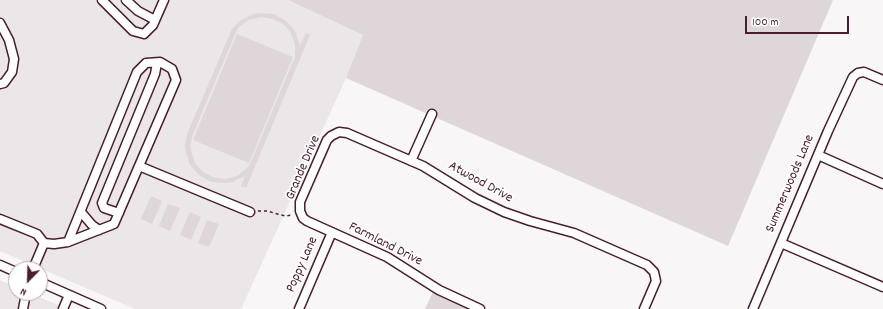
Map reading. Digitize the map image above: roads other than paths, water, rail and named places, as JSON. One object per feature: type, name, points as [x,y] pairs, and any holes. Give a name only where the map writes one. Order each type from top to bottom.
[{"type":"street","points":[[102,0],[133,31],[144,34],[153,25],[164,0]]},
{"type":"street","points":[[126,0],[138,11],[155,20]]},
{"type":"street","points":[[0,23],[9,40],[14,59],[12,72],[4,83],[0,84]]},
{"type":"street","points":[[119,213],[104,208],[102,203],[155,74],[157,62]]},
{"type":"street","points":[[0,219],[37,234],[44,243],[54,244],[68,242],[114,224],[176,80],[172,69],[160,62],[146,63],[137,72],[68,242]]},
{"type":"street","name":"Summerwoods Lane","points":[[752,309],[852,78],[858,73],[865,72],[883,80]]},
{"type":"street","points":[[411,161],[432,114]]},
{"type":"street","name":"Atwood Drive","points":[[334,134],[341,132],[347,133],[411,161],[442,177],[468,194],[489,205],[522,219],[585,237],[647,265],[653,270],[655,275],[655,284],[644,309]]},
{"type":"street","name":"Grande Drive","points":[[301,214],[299,209],[300,202],[328,140],[334,134]]},
{"type":"street","points":[[818,155],[883,184]]},
{"type":"street","points":[[139,166],[250,212]]},
{"type":"street","points":[[81,212],[92,225],[99,230]]},
{"type":"street","name":"Farmland Drive","points":[[301,214],[307,221],[387,257],[444,292],[480,309]]},
{"type":"street","name":"Poppy Lane","points":[[298,309],[332,232]]},
{"type":"street","points":[[36,261],[44,243]]},
{"type":"street","points":[[780,243],[883,287]]},
{"type":"street","points":[[48,286],[101,309]]},
{"type":"street","points":[[63,309],[69,295]]}]
